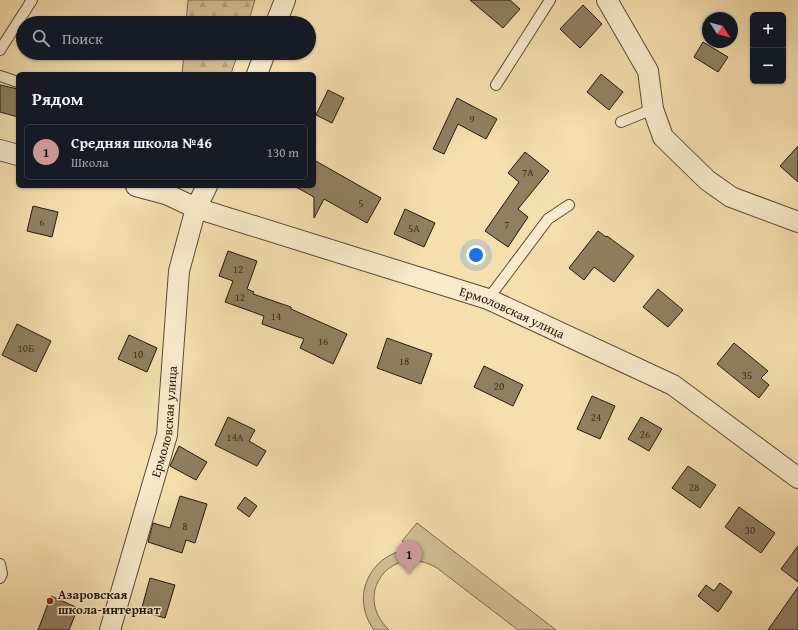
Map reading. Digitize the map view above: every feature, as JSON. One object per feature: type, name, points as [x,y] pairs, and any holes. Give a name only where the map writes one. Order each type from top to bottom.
[{"type":"street","points":[[279,16],[285,0]]},
{"type":"street","points":[[607,0],[648,71],[653,109],[662,136],[707,180],[731,197],[798,222]]},
{"type":"street","points":[[258,72],[262,60]]},
{"type":"street","points":[[0,150],[16,154]]},
{"type":"street","points":[[144,188],[166,194],[196,208]]},
{"type":"street","name":"Ермоловская улица","points":[[110,630],[167,435],[180,271],[196,208],[206,188]]},
{"type":"street","name":"Ермоловская улица","points":[[196,208],[488,299],[673,385],[798,478]]},
{"type":"lane","points":[[22,16],[32,0]]},
{"type":"lane","points":[[496,85],[550,0]]},
{"type":"lane","points":[[0,50],[16,25]]},
{"type":"lane","points":[[0,76],[16,81]]},
{"type":"lane","points":[[621,122],[653,109]]},
{"type":"lane","points":[[488,299],[548,219],[569,205]]},
{"type":"lane","points":[[0,564],[2,574],[0,578]]},
{"type":"green space","points":[[188,0],[255,0],[250,16],[187,16]]},
{"type":"green space","points":[[183,60],[236,60],[232,72],[182,72]]},
{"type":"green space","points":[[417,523],[556,630],[518,630],[437,568],[420,561],[405,561],[392,566],[382,575],[376,587],[374,601],[378,616],[389,630],[374,630],[367,617],[364,603],[364,590],[368,578],[375,567],[385,558],[398,552],[412,549],[402,541]]},
{"type":"building","points":[[470,0],[510,0],[520,9],[503,28]]},
{"type":"building","points":[[583,5],[602,24],[580,48],[560,29]]},
{"type":"building","points":[[702,44],[702,48],[713,48],[728,57],[718,72],[694,57]]},
{"type":"building","points":[[601,74],[623,92],[609,110],[587,92]]},
{"type":"building","points":[[0,85],[16,89],[16,116],[0,112]]},
{"type":"building","points":[[328,90],[344,98],[332,123],[316,115]]},
{"type":"building","points":[[457,98],[497,119],[486,139],[458,124],[444,154],[433,149]]},
{"type":"building","points":[[798,146],[798,182],[780,166]]},
{"type":"building","points":[[525,152],[549,171],[518,209],[528,217],[508,247],[485,231],[519,182],[508,173]]},
{"type":"building","points":[[316,161],[381,198],[367,223],[324,199],[314,218],[314,197],[298,188],[316,188]]},
{"type":"building","points":[[33,206],[58,212],[52,237],[27,231]]},
{"type":"building","points":[[405,209],[435,223],[424,247],[394,234]]},
{"type":"building","points":[[598,231],[634,256],[614,282],[594,267],[584,280],[569,268]]},
{"type":"building","points":[[228,251],[257,261],[247,289],[254,292],[253,294],[291,307],[291,309],[347,334],[333,364],[300,348],[304,339],[262,324],[264,316],[225,302],[233,281],[219,276]]},
{"type":"building","points":[[658,289],[683,310],[668,327],[643,307]]},
{"type":"building","points":[[17,324],[51,341],[36,372],[2,355]]},
{"type":"building","points":[[129,335],[157,348],[147,372],[118,359]]},
{"type":"building","points":[[387,338],[432,354],[421,384],[377,368]]},
{"type":"building","points":[[734,343],[768,371],[761,378],[769,385],[759,398],[717,364]]},
{"type":"building","points":[[484,366],[523,385],[513,406],[474,387]]},
{"type":"building","points":[[592,396],[615,406],[600,439],[577,429]]},
{"type":"building","points":[[228,417],[255,430],[249,441],[266,451],[257,466],[215,445]]},
{"type":"building","points":[[641,417],[662,429],[649,451],[628,439]]},
{"type":"building","points":[[179,446],[207,462],[196,480],[170,466]]},
{"type":"building","points":[[688,466],[716,485],[700,508],[672,488]]},
{"type":"building","points":[[180,496],[207,504],[195,543],[186,540],[182,553],[148,542],[153,523],[170,528]]},
{"type":"building","points":[[245,497],[257,506],[249,517],[237,508]]},
{"type":"building","points":[[739,507],[775,533],[761,553],[725,527]]},
{"type":"building","points":[[798,546],[798,582],[781,569]]},
{"type":"building","points":[[150,578],[175,585],[165,618],[141,611]]},
{"type":"building","points":[[720,583],[732,592],[718,612],[698,596],[706,585],[714,591]]},
{"type":"building","points":[[798,587],[798,630],[768,630]]},
{"type":"building","points":[[51,596],[78,608],[69,630],[38,630]]},
{"type":"place","name":"Средняя школа №46","points":[[409,574]]},
{"type":"place","name":"Азаровская школа-интернат","points":[[50,601]]}]
